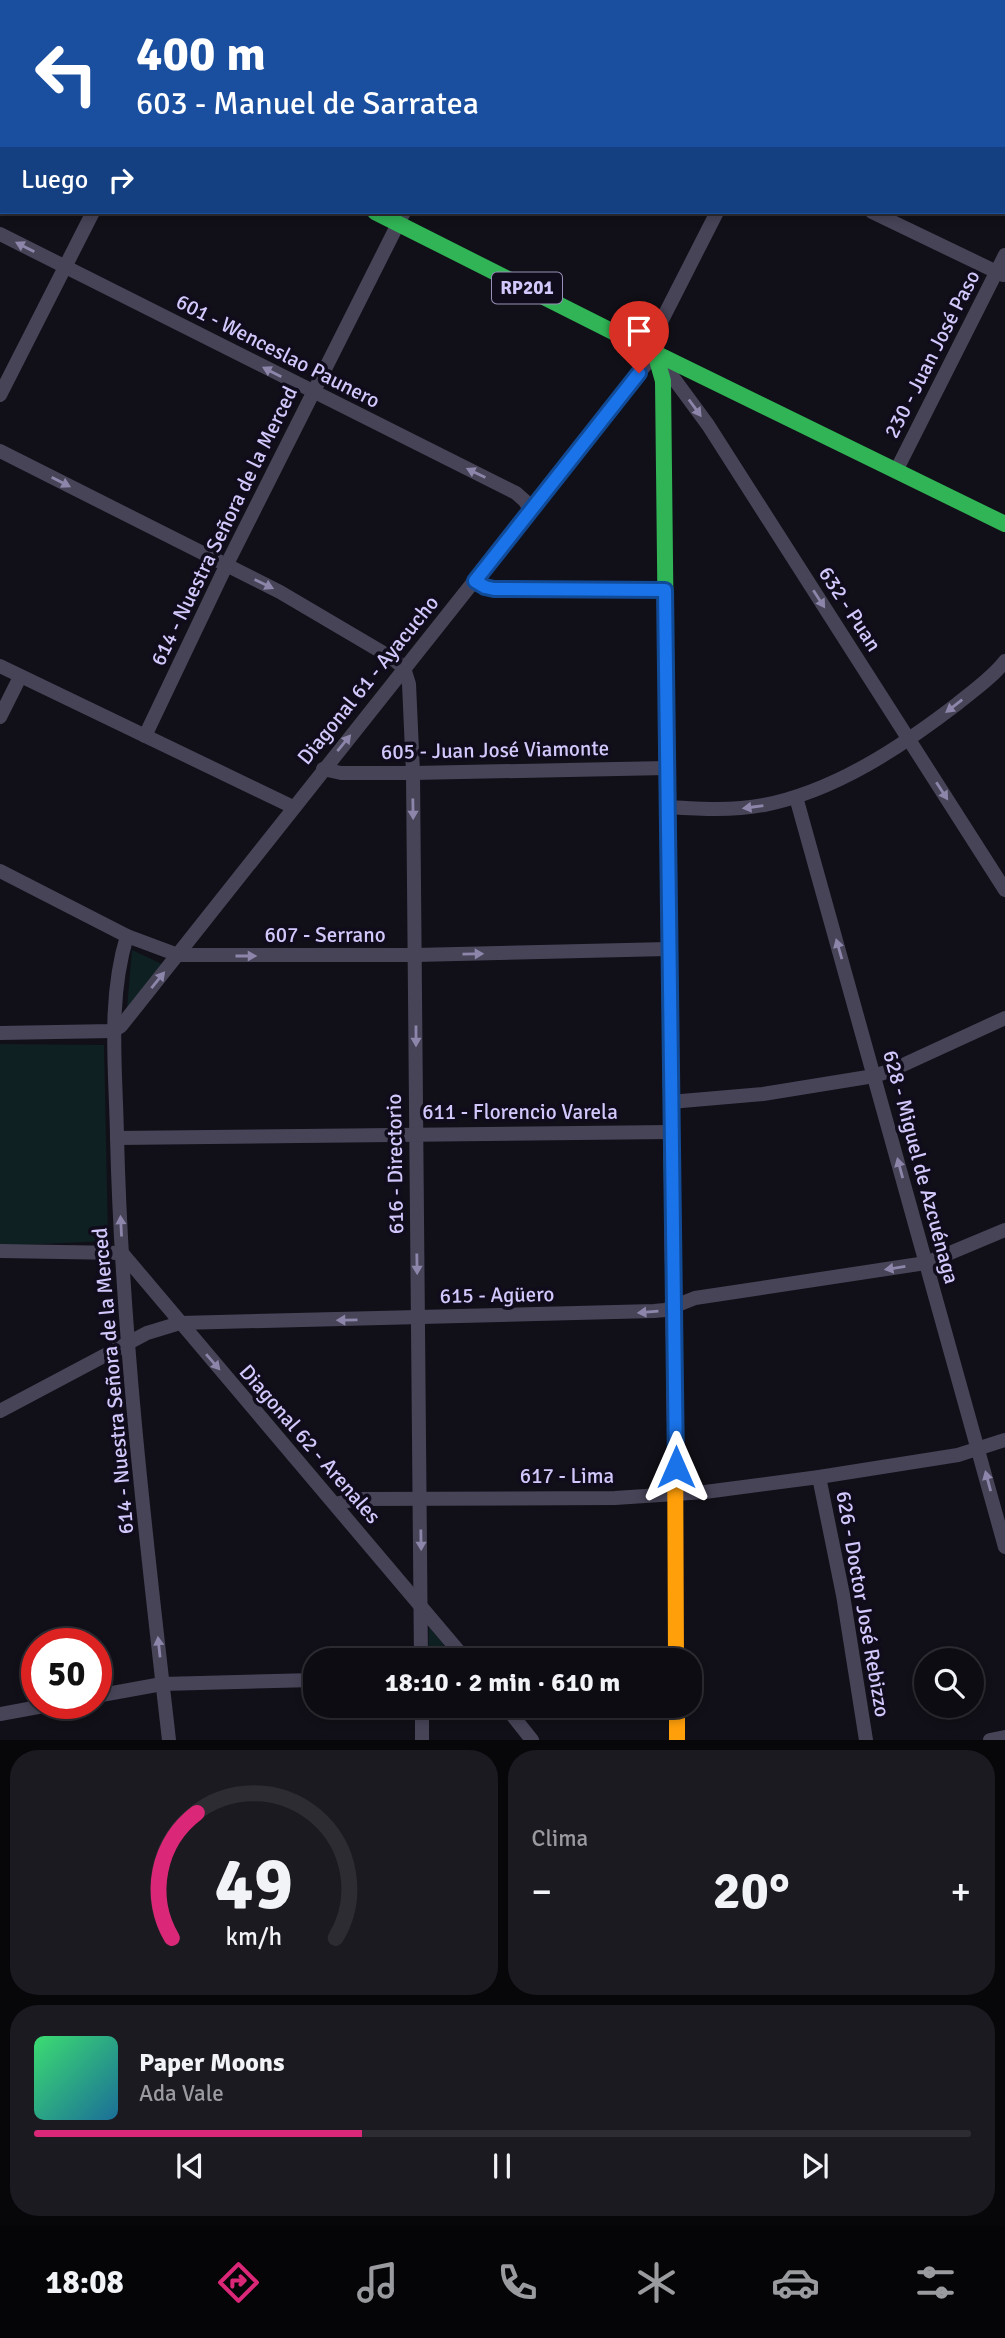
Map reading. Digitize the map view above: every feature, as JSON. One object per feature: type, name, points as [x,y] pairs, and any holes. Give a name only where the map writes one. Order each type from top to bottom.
[{"type":"main road","name":"RP201","points":[[402,216],[655,347]]},
{"type":"main road","points":[[655,347],[899,466],[1005,512]]},
{"type":"main road","points":[[655,347],[663,381],[664,401],[668,949],[675,1306],[676,1648]]},
{"type":"main road","points":[[899,466],[1005,524]]},
{"type":"main road","points":[[677,1718],[677,1740]]},
{"type":"street","points":[[0,395],[92,214]]},
{"type":"street","name":"Diagonal 61 - Ayacucho","points":[[113,1031],[121,1026],[475,581],[655,347],[663,320],[715,214]]},
{"type":"street","points":[[876,214],[1001,274]]},
{"type":"street","name":"614 - Nuestra Señora de la Merced","points":[[145,736],[226,566],[402,216]]},
{"type":"street","name":"601 - Wenceslao Paunero","points":[[0,234],[516,493],[530,510]]},
{"type":"street","name":"230 - Juan José Paso","points":[[899,466],[1001,274],[1005,255]]},
{"type":"street","name":"632 - Puan","points":[[655,347],[708,425],[1005,890]]},
{"type":"street","points":[[0,451],[281,592],[404,667]]},
{"type":"street","points":[[475,581],[494,589],[665,590]]},
{"type":"street","points":[[0,666],[293,807]]},
{"type":"street","name":"616 - Directorio","points":[[404,667],[409,684],[413,773],[421,1648]]},
{"type":"street","points":[[668,807],[728,810],[796,797],[859,769],[909,739],[1003,667]]},
{"type":"street","points":[[0,717],[20,677]]},
{"type":"street","name":"605 - Juan José Viamonte","points":[[323,769],[341,773],[413,773],[667,768]]},
{"type":"street","name":"628 - Miguel de Azcuénaga","points":[[796,797],[1005,1547]]},
{"type":"street","name":"607 - Serrano","points":[[0,871],[127,936],[178,955],[415,955],[668,949]]},
{"type":"street","name":"614 - Nuestra Señora de la Merced","points":[[127,936],[121,953],[113,1031],[122,1253],[127,1345],[169,1740]]},
{"type":"street","points":[[670,1102],[764,1094],[874,1076],[1005,1018]]},
{"type":"street","points":[[0,1033],[113,1031]]},
{"type":"street","name":"611 - Florencio Varela","points":[[117,1138],[671,1132]]},
{"type":"street","name":"615 - Agüero","points":[[0,1411],[147,1333],[180,1323],[642,1313],[665,1310],[695,1298],[926,1263],[1005,1230]]},
{"type":"street","points":[[0,1251],[122,1253]]},
{"type":"street","name":"Diagonal 62 - Arenales","points":[[122,1253],[456,1648]]},
{"type":"street","name":"617 - Lima","points":[[335,1504],[357,1499],[421,1497],[604,1498],[676,1494],[819,1477],[979,1450],[1005,1440]]},
{"type":"street","name":"626 - Doctor José Rebizzo","points":[[819,1477],[845,1609],[866,1740]]},
{"type":"street","points":[[112,1693],[162,1684],[303,1680]]},
{"type":"street","points":[[0,1714],[21,1710]]},
{"type":"street","points":[[422,1718],[422,1740]]},
{"type":"street","points":[[515,1718],[532,1740]]},
{"type":"street","points":[[990,1740],[1005,1737]]},
{"type":"shaded area","points":[[132,950],[162,964],[127,1009]]},
{"type":"shaded area","points":[[0,1044],[104,1045],[108,1241],[0,1246]]},
{"type":"shaded area","points":[[429,1627],[446,1648],[428,1648]]},
{"type":"traffic: fast","points":[[379,214],[1005,524]]},
{"type":"traffic: fast","points":[[655,353],[663,381],[672,1187]]},
{"type":"traffic: slow","points":[[675,1424],[676,1648]]},
{"type":"traffic: slow","points":[[677,1718],[677,1740]]},
{"type":"traffic: jam","points":[[672,1187],[675,1424]]},
{"type":"route","points":[[639,373],[475,581],[494,589],[665,590],[676,1467]]}]
